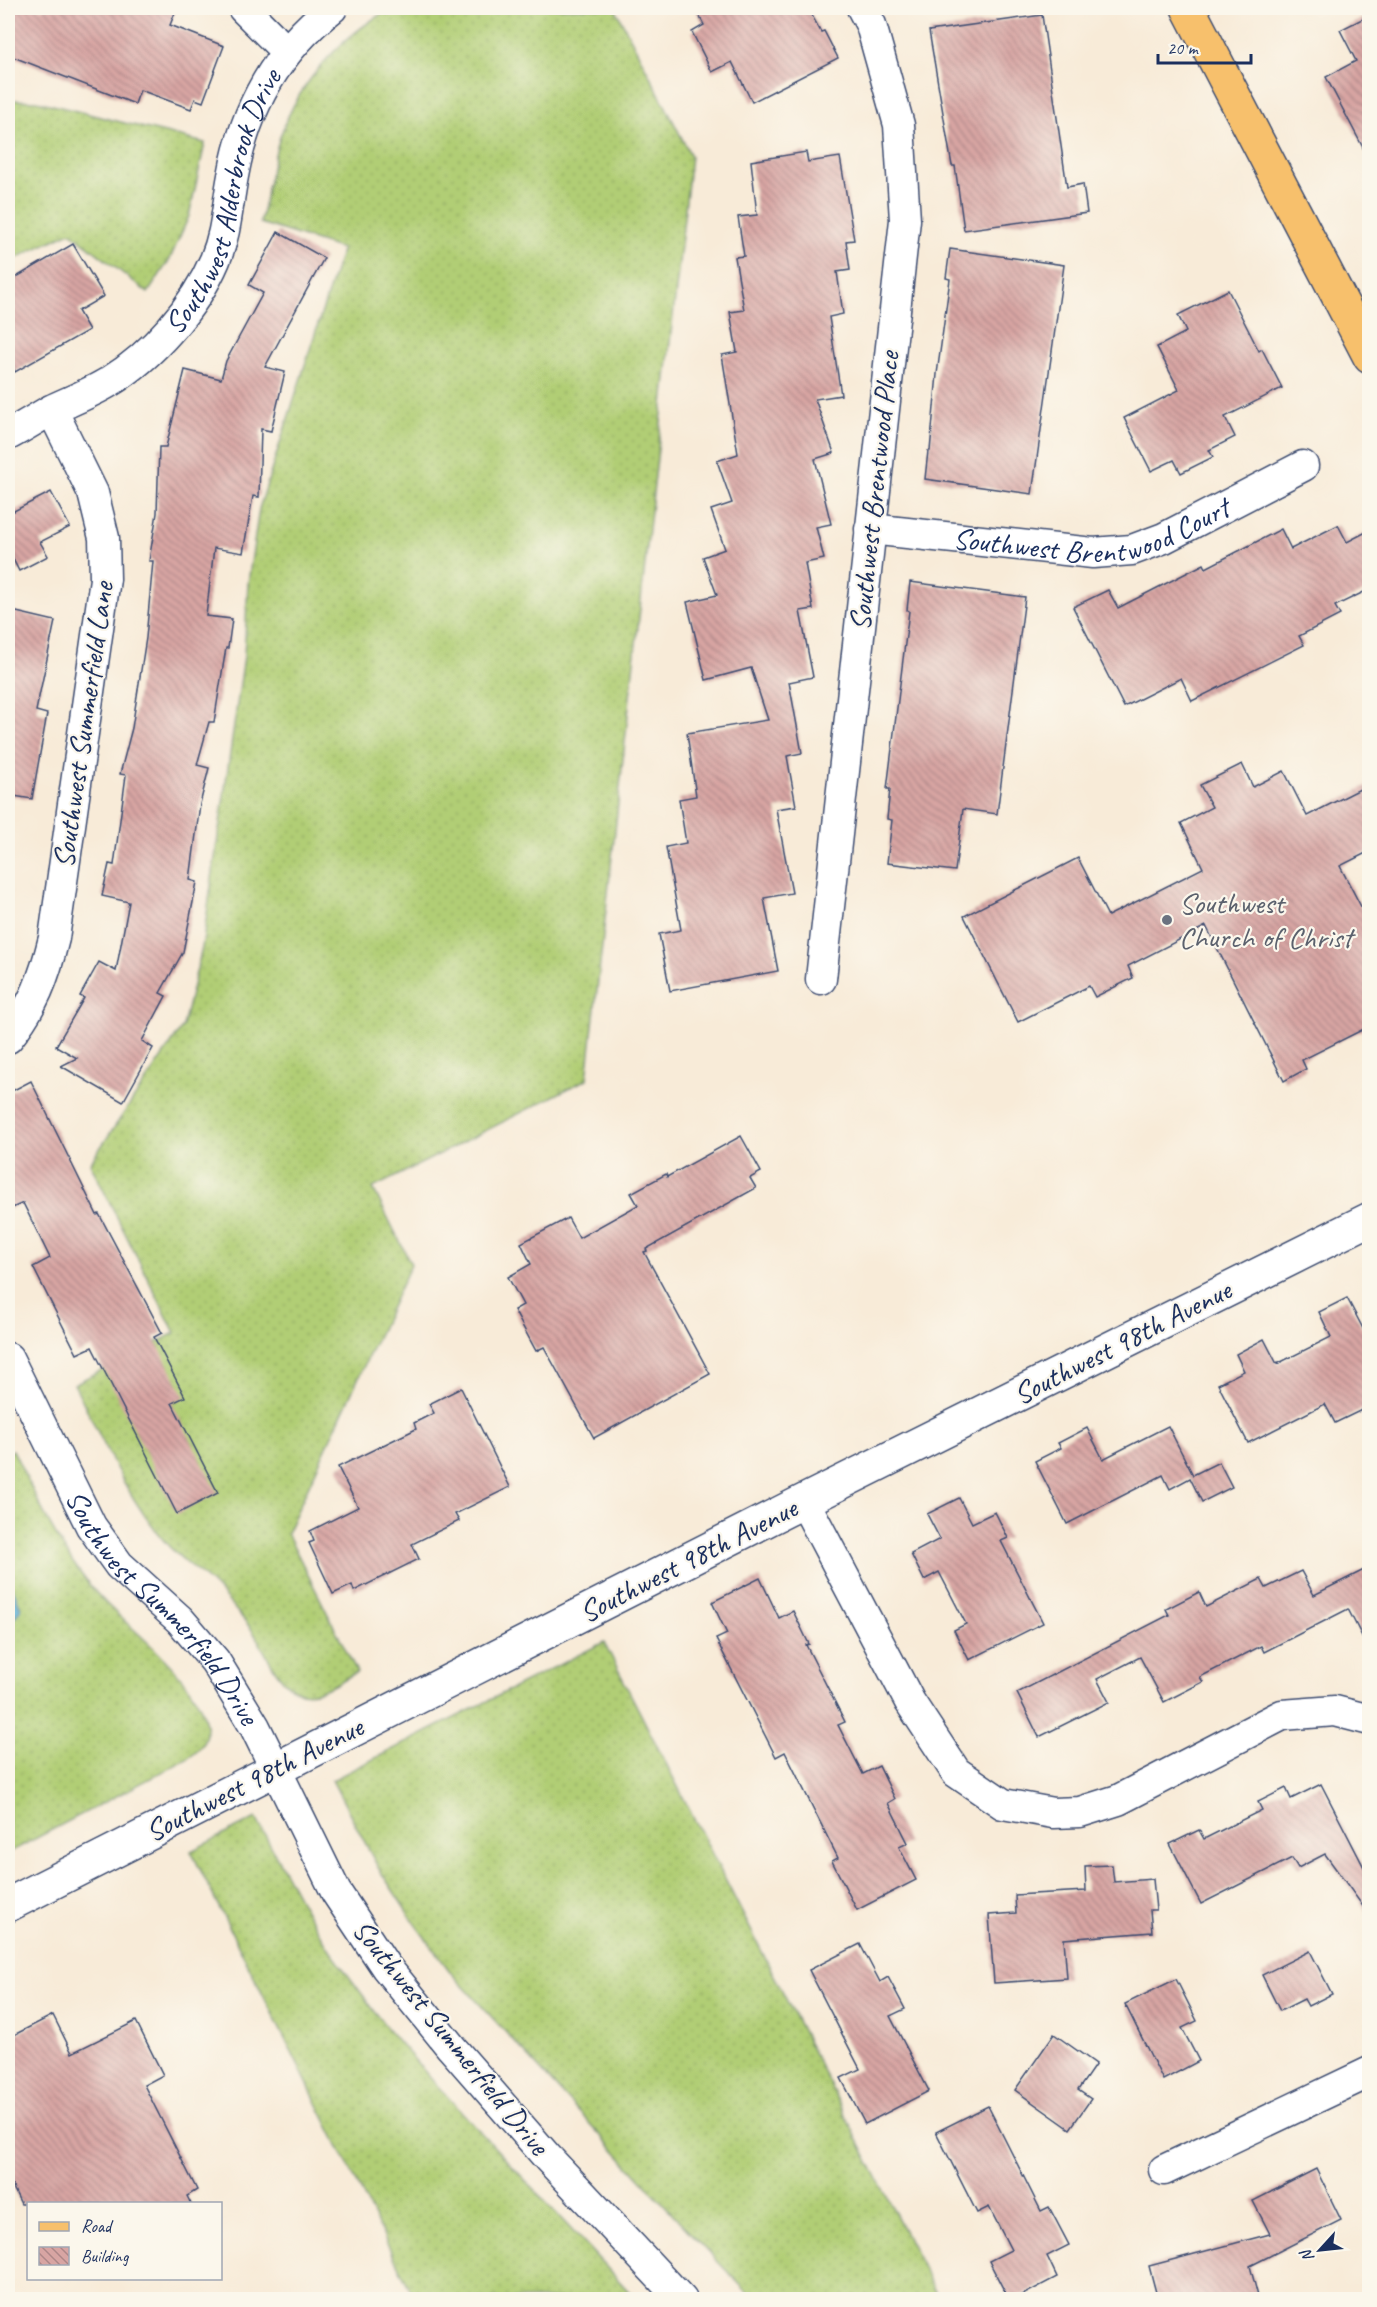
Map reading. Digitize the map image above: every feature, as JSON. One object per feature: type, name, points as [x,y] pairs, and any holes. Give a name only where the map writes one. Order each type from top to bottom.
[{"type":"main road","points":[[1188,8],[1370,357]]},
{"type":"street","points":[[243,8],[286,51]]},
{"type":"street","name":"Southwest Alderbrook Drive","points":[[8,435],[108,382],[136,363],[177,321],[195,296],[214,261],[227,224],[232,176],[249,117],[266,81],[286,51],[332,8]]},
{"type":"street","name":"Southwest Brentwood Place","points":[[821,979],[905,220],[899,125],[871,25],[862,8]]},
{"type":"street","name":"Southwest Summerfield Lane","points":[[8,1038],[29,1008],[44,977],[54,938],[105,579],[104,538],[93,493],[52,410]]},
{"type":"street","name":"Southwest Brentwood Court","points":[[870,529],[1093,553],[1132,550],[1164,538],[1303,466]]},
{"type":"street","name":"Southwest 98th Avenue","points":[[8,1905],[804,1501],[1370,1219]]},
{"type":"street","name":"Southwest Summerfield Drive","points":[[8,1358],[91,1526],[119,1565],[180,1620],[214,1661],[255,1727],[336,1892],[386,1967],[451,2047],[548,2158],[682,2300]]},
{"type":"street","points":[[804,1501],[910,1702],[956,1772],[1003,1804],[1053,1813],[1080,1812],[1118,1800],[1282,1716],[1335,1711],[1370,1720]]},
{"type":"street","points":[[1164,2170],[1370,2072]]},
{"type":"green space","points":[[391,8],[615,8],[691,156],[587,1079],[373,1188],[411,1264],[287,1533],[357,1672],[329,1688],[306,1693],[298,1691],[283,1680],[249,1626],[233,1607],[210,1582],[171,1548],[151,1524],[115,1466],[74,1384],[175,1333],[90,1163],[183,1026],[202,948],[244,656],[248,583],[259,509],[342,249],[260,223],[275,156],[284,125],[294,104],[320,66],[354,34]]},
{"type":"green space","points":[[8,100],[37,101],[205,143],[189,216],[170,259],[148,293],[70,232],[8,262]]},
{"type":"green space","points":[[13,1450],[43,1512],[69,1557],[102,1600],[146,1640],[180,1677],[195,1697],[204,1716],[206,1734],[198,1750],[187,1759],[8,1853],[8,1453]]},
{"type":"green space","points":[[604,1642],[939,2299],[754,2299],[693,2236],[452,1974],[415,1924],[379,1869],[332,1780]]},
{"type":"green space","points":[[256,1818],[304,1908],[334,1956],[387,2028],[432,2080],[636,2299],[415,2299],[191,1851]]},
{"type":"water","points":[[8,1585],[14,1591],[21,1609],[8,1626]]},
{"type":"building","points":[[8,8],[177,8],[170,25],[224,46],[203,102],[195,99],[191,109],[140,90],[135,104],[8,55]]},
{"type":"building","points":[[695,8],[808,8],[821,32],[824,31],[838,58],[752,102],[732,62],[712,72],[692,32],[704,25]]},
{"type":"building","points":[[1042,15],[1067,187],[1083,184],[1087,213],[964,230],[955,166],[952,166],[929,31]]},
{"type":"building","points":[[1370,15],[1370,161],[1326,77],[1356,61],[1340,30]]},
{"type":"building","points":[[806,152],[808,162],[840,157],[854,240],[846,241],[850,270],[837,272],[843,314],[829,317],[841,395],[815,399],[834,453],[815,459],[831,524],[816,527],[824,559],[805,563],[813,609],[800,611],[813,677],[789,682],[802,753],[787,756],[796,806],[776,809],[792,893],[764,898],[778,971],[670,991],[659,934],[681,930],[666,847],[686,843],[679,799],[696,796],[687,733],[768,720],[751,668],[706,680],[687,602],[717,595],[703,557],[725,549],[711,510],[732,503],[717,461],[738,454],[722,355],[737,352],[730,312],[744,310],[735,257],[744,256],[738,217],[757,215],[751,161]]},
{"type":"building","points":[[278,232],[324,258],[265,367],[285,372],[271,431],[261,429],[259,497],[253,496],[243,553],[214,548],[206,616],[232,619],[214,722],[209,722],[197,765],[209,768],[200,804],[190,880],[197,882],[183,952],[160,993],[166,996],[142,1041],[153,1048],[123,1102],[61,1066],[77,1058],[56,1046],[84,998],[80,996],[99,962],[116,971],[129,902],[102,896],[109,864],[114,865],[126,775],[120,774],[132,728],[146,638],[153,561],[149,561],[157,513],[159,447],[166,447],[185,370],[221,379],[226,361],[263,293],[249,285]]},
{"type":"building","points":[[73,244],[104,296],[78,311],[89,330],[15,372],[8,356],[8,282]]},
{"type":"building","points":[[950,249],[1064,265],[1032,494],[925,479],[950,279],[946,278]]},
{"type":"building","points":[[1228,290],[1259,351],[1262,349],[1282,388],[1225,417],[1235,437],[1209,450],[1213,457],[1181,473],[1174,460],[1151,471],[1124,418],[1179,390],[1157,347],[1186,332],[1178,315]]},
{"type":"building","points":[[51,492],[70,527],[40,542],[48,556],[19,571],[8,549],[8,514]]},
{"type":"building","points":[[1338,525],[1347,542],[1370,530],[1370,589],[1335,606],[1340,615],[1299,636],[1304,645],[1192,701],[1181,678],[1124,707],[1073,607],[1108,590],[1118,608],[1204,564],[1206,568],[1281,529],[1291,549]]},
{"type":"building","points":[[910,582],[1025,597],[997,814],[963,809],[955,871],[887,863],[892,820],[887,819],[890,789],[887,789],[909,611],[907,610]]},
{"type":"building","points":[[8,610],[55,621],[36,711],[47,714],[32,799],[8,795]]},
{"type":"building","name":"Southwest Church of Christ","points":[[1242,764],[1253,787],[1284,771],[1307,816],[1370,784],[1370,851],[1340,866],[1370,924],[1370,1026],[1302,1060],[1306,1069],[1284,1081],[1206,926],[1128,966],[1133,978],[1095,997],[1089,986],[1018,1022],[964,916],[1078,858],[1108,916],[1203,868],[1181,823],[1212,807],[1200,785]]},
{"type":"building","points":[[31,1081],[97,1215],[99,1214],[162,1333],[154,1337],[185,1397],[172,1403],[218,1493],[177,1514],[92,1347],[77,1354],[33,1267],[50,1258],[23,1203],[8,1210],[8,1093]]},
{"type":"building","points":[[741,1136],[761,1172],[750,1178],[756,1188],[644,1252],[710,1374],[594,1438],[544,1347],[536,1351],[514,1310],[523,1305],[508,1277],[531,1264],[521,1243],[568,1218],[579,1238],[638,1205],[631,1193],[666,1174],[667,1177]]},
{"type":"building","points":[[1347,1298],[1370,1342],[1370,1406],[1335,1423],[1325,1404],[1248,1443],[1218,1384],[1244,1371],[1236,1354],[1264,1339],[1277,1364],[1331,1337],[1319,1312]]},
{"type":"building","points":[[461,1388],[510,1487],[455,1514],[459,1521],[412,1544],[419,1559],[354,1591],[352,1585],[333,1594],[309,1543],[314,1541],[310,1531],[358,1507],[338,1467],[416,1429],[414,1423],[434,1413],[429,1404]]},
{"type":"building","points":[[1168,1426],[1193,1475],[1219,1462],[1232,1487],[1202,1502],[1190,1478],[1170,1489],[1163,1475],[1067,1524],[1035,1461],[1061,1448],[1058,1443],[1087,1428],[1103,1459]]},
{"type":"building","points":[[959,1498],[972,1523],[995,1512],[1008,1538],[1001,1541],[1043,1623],[969,1660],[954,1630],[966,1624],[939,1572],[924,1580],[911,1554],[940,1539],[927,1514]]},
{"type":"building","points":[[1370,1567],[1370,1652],[1348,1609],[1264,1652],[1261,1646],[1200,1677],[1203,1682],[1164,1702],[1140,1657],[1097,1679],[1109,1702],[1039,1737],[1017,1693],[1169,1615],[1166,1609],[1199,1592],[1206,1607],[1261,1579],[1266,1588],[1301,1571],[1314,1595]]},
{"type":"building","points":[[760,1578],[779,1618],[793,1611],[809,1644],[806,1645],[845,1722],[838,1725],[863,1774],[879,1766],[895,1799],[888,1803],[908,1843],[899,1847],[916,1880],[857,1910],[832,1861],[838,1858],[785,1752],[776,1757],[716,1639],[727,1634],[712,1602]]},
{"type":"building","points":[[1321,1784],[1370,1879],[1370,1916],[1325,1854],[1298,1868],[1292,1858],[1201,1904],[1170,1844],[1199,1830],[1204,1839],[1262,1810],[1258,1802],[1286,1788],[1291,1799]]},
{"type":"building","points":[[1112,1865],[1114,1882],[1153,1879],[1156,1910],[1150,1910],[1152,1932],[1064,1939],[1067,1978],[994,1983],[989,1915],[1016,1913],[1015,1895],[1086,1891],[1085,1866]]},
{"type":"building","points":[[860,1944],[880,1982],[888,1977],[905,2009],[890,2016],[929,2091],[865,2124],[841,2078],[860,2069],[809,1970]]},
{"type":"building","points":[[1310,1951],[1332,1994],[1308,2006],[1304,1999],[1280,2011],[1262,1975]]},
{"type":"building","points":[[1176,1979],[1197,2021],[1182,2028],[1199,2061],[1163,2080],[1125,2004]]},
{"type":"building","points":[[53,2015],[72,2053],[136,2021],[163,2075],[144,2085],[197,2190],[187,2196],[190,2202],[27,2202],[27,2204],[21,2204],[8,2177],[8,2038]]},
{"type":"building","points":[[1054,2034],[1096,2064],[1078,2090],[1091,2099],[1070,2129],[1015,2090]]},
{"type":"building","points":[[988,2106],[1041,2211],[1049,2207],[1069,2245],[1047,2256],[1057,2277],[1013,2300],[1009,2300],[989,2261],[1011,2250],[989,2207],[977,2213],[936,2132]]},
{"type":"building","points":[[1316,2169],[1341,2220],[1250,2266],[1259,2300],[1158,2300],[1149,2266],[1270,2234],[1253,2201]]},
{"type":"place","name":"Southwest Church of Christ","points":[[1167,920]]}]
